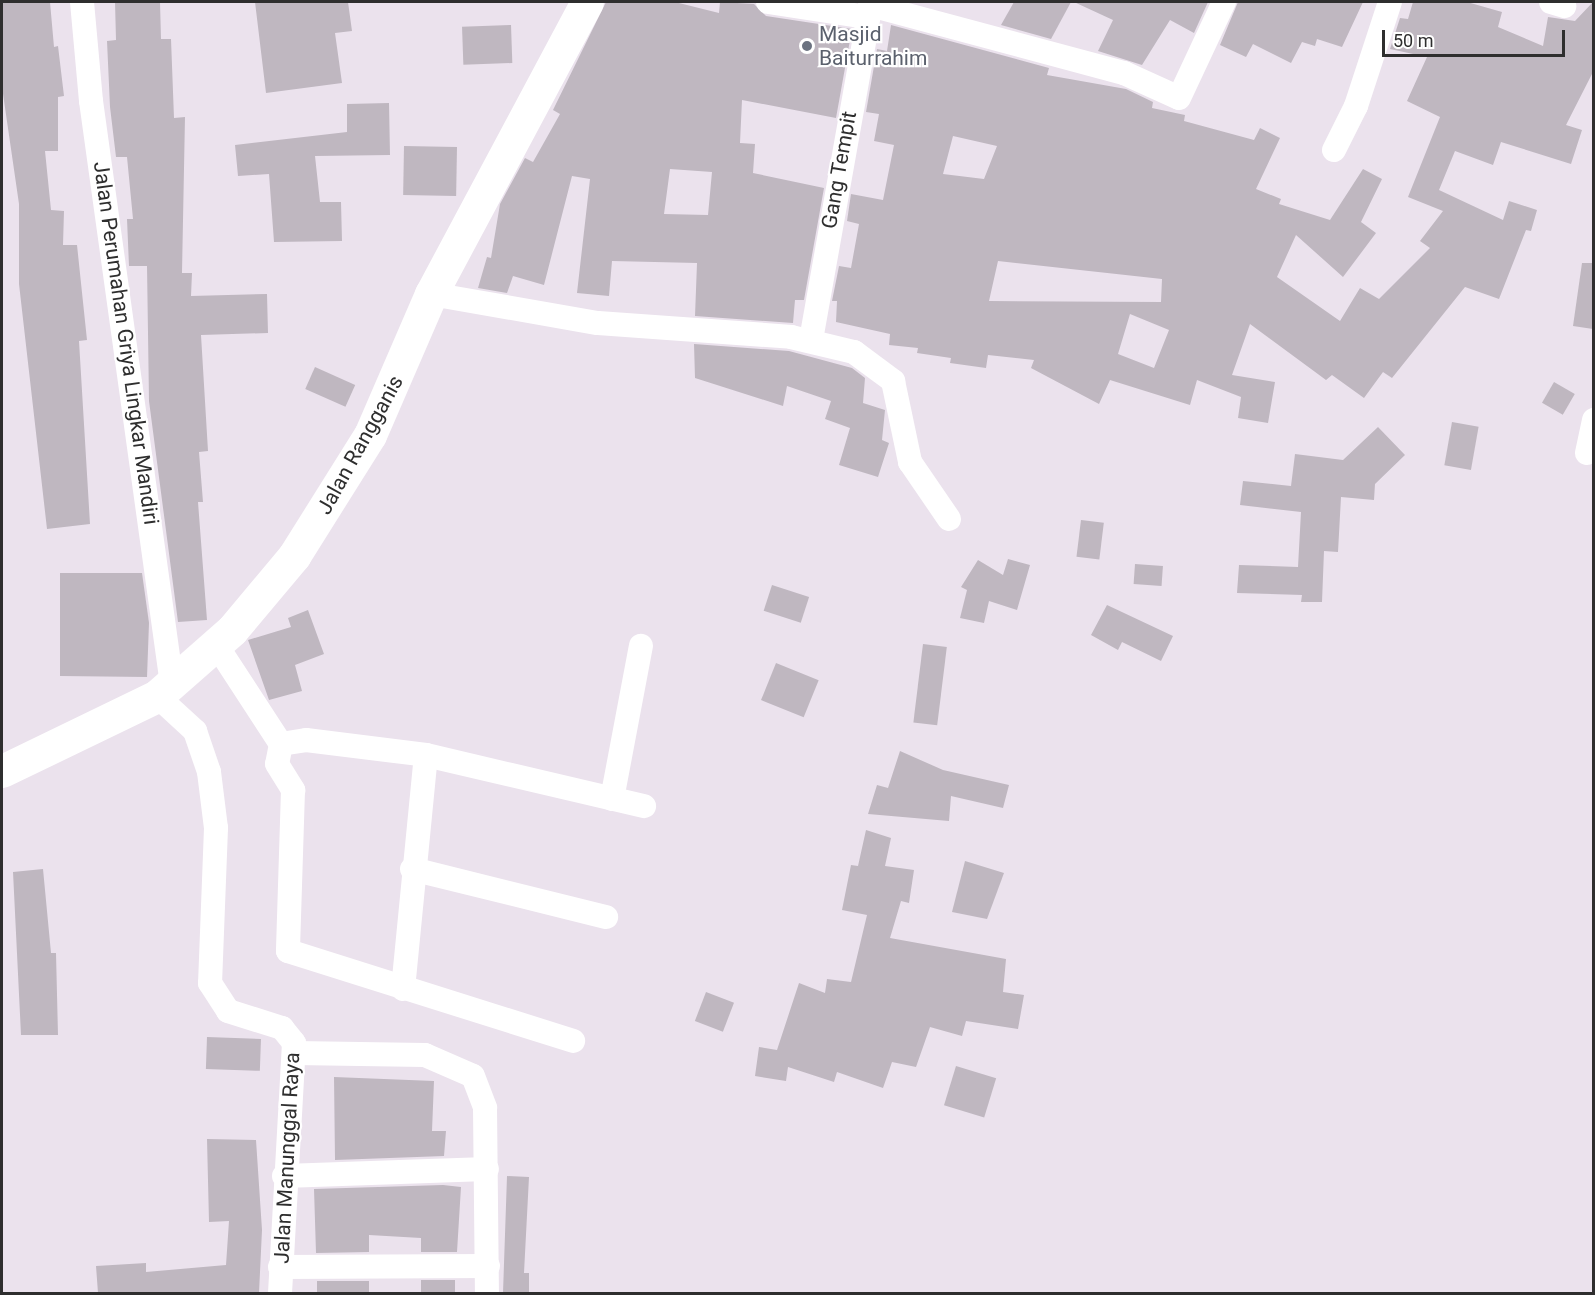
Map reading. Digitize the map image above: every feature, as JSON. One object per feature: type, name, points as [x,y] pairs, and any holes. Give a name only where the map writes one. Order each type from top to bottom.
[{"type":"street","name":"Jalan Perumahan Griya Lingkar Mandiri","points":[[82,2],[91,101],[164,691]]},
{"type":"street","name":"Jalan Rangganis","points":[[2,771],[164,691],[217,646],[294,556],[346,477],[391,392],[431,294],[586,2]]},
{"type":"street","points":[[768,2],[869,8],[1124,73],[1179,98],[1224,2]]},
{"type":"street","points":[[1334,150],[1356,106],[1390,2]]},
{"type":"street","name":"Gang Tempit","points":[[811,340],[869,8]]},
{"type":"street","points":[[431,294],[598,323],[811,340],[854,352],[886,371],[897,390],[910,462],[949,519]]},
{"type":"street","points":[[1587,453],[1593,420]]},
{"type":"street","points":[[217,646],[281,744],[277,764],[293,790],[288,951],[573,1041]]},
{"type":"street","points":[[612,799],[641,646]]},
{"type":"street","name":"Jalan Manunggal Raya","points":[[164,691],[195,731],[209,772],[216,828],[210,983],[235,1015],[282,1028],[295,1053],[284,1176],[280,1293]]},
{"type":"street","points":[[281,744],[306,740],[426,755],[644,806]]},
{"type":"street","points":[[403,989],[412,869],[426,755]]},
{"type":"street","points":[[412,869],[606,917]]},
{"type":"street","points":[[295,1053],[425,1055],[456,1064],[473,1076],[483,1092],[487,1169],[487,1293]]},
{"type":"street","points":[[284,1176],[487,1169]]},
{"type":"street","points":[[280,1267],[488,1266]]},
{"type":"building","points":[[2,2],[50,2],[54,47],[58,46],[64,96],[58,97],[58,151],[45,151],[51,210],[64,211],[63,245],[77,245],[87,340],[79,341],[90,524],[47,529],[19,284],[19,204],[2,87]]},
{"type":"building","points":[[115,2],[160,2],[161,39],[171,39],[174,118],[185,117],[182,273],[192,273],[191,296],[267,294],[268,333],[201,335],[208,451],[199,452],[203,502],[198,502],[207,620],[178,622],[149,401],[147,266],[129,266],[127,219],[133,219],[127,157],[116,157],[110,107],[107,41],[116,40]]},
{"type":"building","points":[[255,2],[348,2],[352,31],[335,33],[342,83],[266,93]]},
{"type":"building","points":[[606,2],[675,2],[719,13],[720,2],[754,4],[766,16],[852,29],[836,118],[742,100],[740,143],[755,144],[753,173],[824,188],[804,300],[795,300],[793,323],[695,316],[697,263],[612,261],[609,296],[577,293],[590,179],[572,176],[544,285],[513,276],[507,293],[478,288],[487,257],[491,258],[500,204],[525,158],[533,162],[560,114],[553,110]],"holes":[[[670,169],[712,172],[708,215],[664,214]]]},
{"type":"building","points":[[1014,2],[1071,2],[1051,39],[1001,25]]},
{"type":"building","points":[[1074,2],[1208,2],[1194,33],[1170,20],[1142,65],[1098,51],[1113,20]]},
{"type":"building","points":[[1238,2],[1363,2],[1342,47],[1317,39],[1315,46],[1302,42],[1291,63],[1253,44],[1246,57],[1220,45]]},
{"type":"building","points":[[1413,2],[1467,2],[1502,12],[1498,27],[1543,46],[1548,17],[1575,21],[1593,2],[1593,72],[1566,125],[1582,130],[1571,164],[1501,142],[1493,165],[1455,151],[1439,190],[1503,220],[1509,201],[1537,210],[1531,231],[1526,230],[1499,299],[1465,287],[1392,378],[1383,372],[1364,398],[1332,375],[1326,380],[1250,324],[1232,375],[1275,382],[1268,423],[1238,418],[1241,397],[1197,380],[1190,405],[1110,380],[1099,404],[1031,368],[1034,360],[988,355],[986,368],[950,363],[951,358],[917,353],[918,348],[889,345],[890,334],[836,322],[837,301],[832,301],[839,266],[851,268],[859,224],[847,221],[851,194],[883,200],[894,145],[874,141],[879,114],[866,112],[877,49],[887,51],[891,25],[1049,68],[1047,75],[1126,89],[1153,102],[1152,108],[1185,115],[1184,121],[1254,140],[1260,128],[1280,138],[1256,189],[1281,199],[1279,204],[1330,220],[1363,169],[1382,179],[1361,222],[1376,233],[1343,277],[1296,235],[1277,277],[1340,321],[1360,288],[1379,299],[1430,248],[1420,241],[1443,211],[1408,197],[1440,117],[1407,101],[1427,57],[1390,49],[1400,18],[1408,19]],"holes":[[[953,136],[997,146],[984,179],[943,174]],[[998,261],[1162,279],[1161,302],[989,301]],[[1130,314],[1169,330],[1154,368],[1118,354]]]},
{"type":"building","points":[[511,25],[512,63],[463,65],[462,27]]},
{"type":"building","points":[[389,103],[390,155],[315,156],[320,202],[341,202],[342,241],[274,242],[269,174],[238,176],[235,145],[347,132],[347,104]]},
{"type":"building","points":[[404,146],[457,147],[456,196],[403,195]]},
{"type":"building","points":[[1582,263],[1593,263],[1593,329],[1573,326]]},
{"type":"building","points":[[694,344],[789,351],[852,368],[865,378],[863,403],[885,410],[882,440],[889,443],[878,477],[839,465],[850,428],[825,419],[831,401],[787,386],[783,406],[695,378]]},
{"type":"building","points":[[315,367],[355,385],[345,407],[305,389]]},
{"type":"building","points":[[1554,382],[1575,394],[1563,415],[1542,403]]},
{"type":"building","points":[[1452,422],[1479,427],[1471,470],[1444,465]]},
{"type":"building","points":[[1378,427],[1405,455],[1375,484],[1374,500],[1341,497],[1338,552],[1324,551],[1322,602],[1301,602],[1302,595],[1237,593],[1239,565],[1298,567],[1301,512],[1240,505],[1243,481],[1291,486],[1295,454],[1343,460]]},
{"type":"building","points":[[1081,520],[1104,523],[1099,560],[1076,557]]},
{"type":"building","points":[[1008,559],[1030,565],[1017,610],[989,601],[984,623],[960,618],[967,590],[961,587],[978,560],[1003,575]]},
{"type":"building","points":[[1135,564],[1163,566],[1162,586],[1134,584]]},
{"type":"building","points":[[60,573],[142,573],[149,623],[147,677],[60,676]]},
{"type":"building","points":[[772,585],[809,597],[801,623],[764,611]]},
{"type":"building","points":[[1107,605],[1173,636],[1161,661],[1122,642],[1118,650],[1091,635]]},
{"type":"building","points":[[308,610],[324,654],[295,665],[302,691],[269,700],[248,640],[291,627],[288,618]]},
{"type":"building","points":[[923,644],[947,647],[937,725],[913,722]]},
{"type":"building","points":[[776,663],[819,680],[804,717],[761,700]]},
{"type":"building","points":[[900,751],[943,770],[1009,785],[1003,808],[951,796],[949,821],[868,814],[877,785],[888,788]]},
{"type":"building","points":[[866,830],[891,838],[885,866],[914,870],[909,903],[901,901],[890,938],[1006,959],[1003,992],[1024,995],[1018,1029],[966,1021],[962,1036],[930,1027],[916,1067],[892,1062],[883,1088],[837,1072],[834,1082],[788,1067],[786,1081],[755,1076],[759,1047],[777,1050],[799,983],[825,993],[827,979],[851,982],[867,915],[842,910],[851,865],[858,866]]},
{"type":"building","points":[[965,861],[1004,873],[987,919],[952,912]]},
{"type":"building","points":[[43,869],[51,953],[56,953],[58,1035],[21,1035],[13,872]]},
{"type":"building","points":[[706,992],[734,1003],[723,1032],[695,1021]]},
{"type":"building","points":[[207,1037],[261,1039],[260,1071],[206,1069]]},
{"type":"building","points":[[956,1066],[996,1078],[984,1117],[944,1105]]},
{"type":"building","points":[[334,1077],[434,1081],[432,1131],[446,1131],[444,1156],[335,1160]]},
{"type":"building","points":[[207,1139],[256,1140],[262,1230],[259,1293],[98,1293],[96,1266],[146,1263],[146,1272],[226,1265],[229,1221],[209,1222]]},
{"type":"building","points":[[507,1176],[529,1177],[524,1273],[529,1273],[529,1293],[503,1293]]},
{"type":"building","points":[[443,1185],[461,1187],[457,1252],[421,1252],[421,1238],[369,1235],[369,1252],[316,1253],[314,1189]]},
{"type":"building","points":[[421,1280],[455,1280],[455,1293],[421,1293]]},
{"type":"building","points":[[317,1281],[369,1281],[369,1293],[317,1293]]},
{"type":"place","name":"Masjid Baiturrahim","points":[[807,46]]}]
